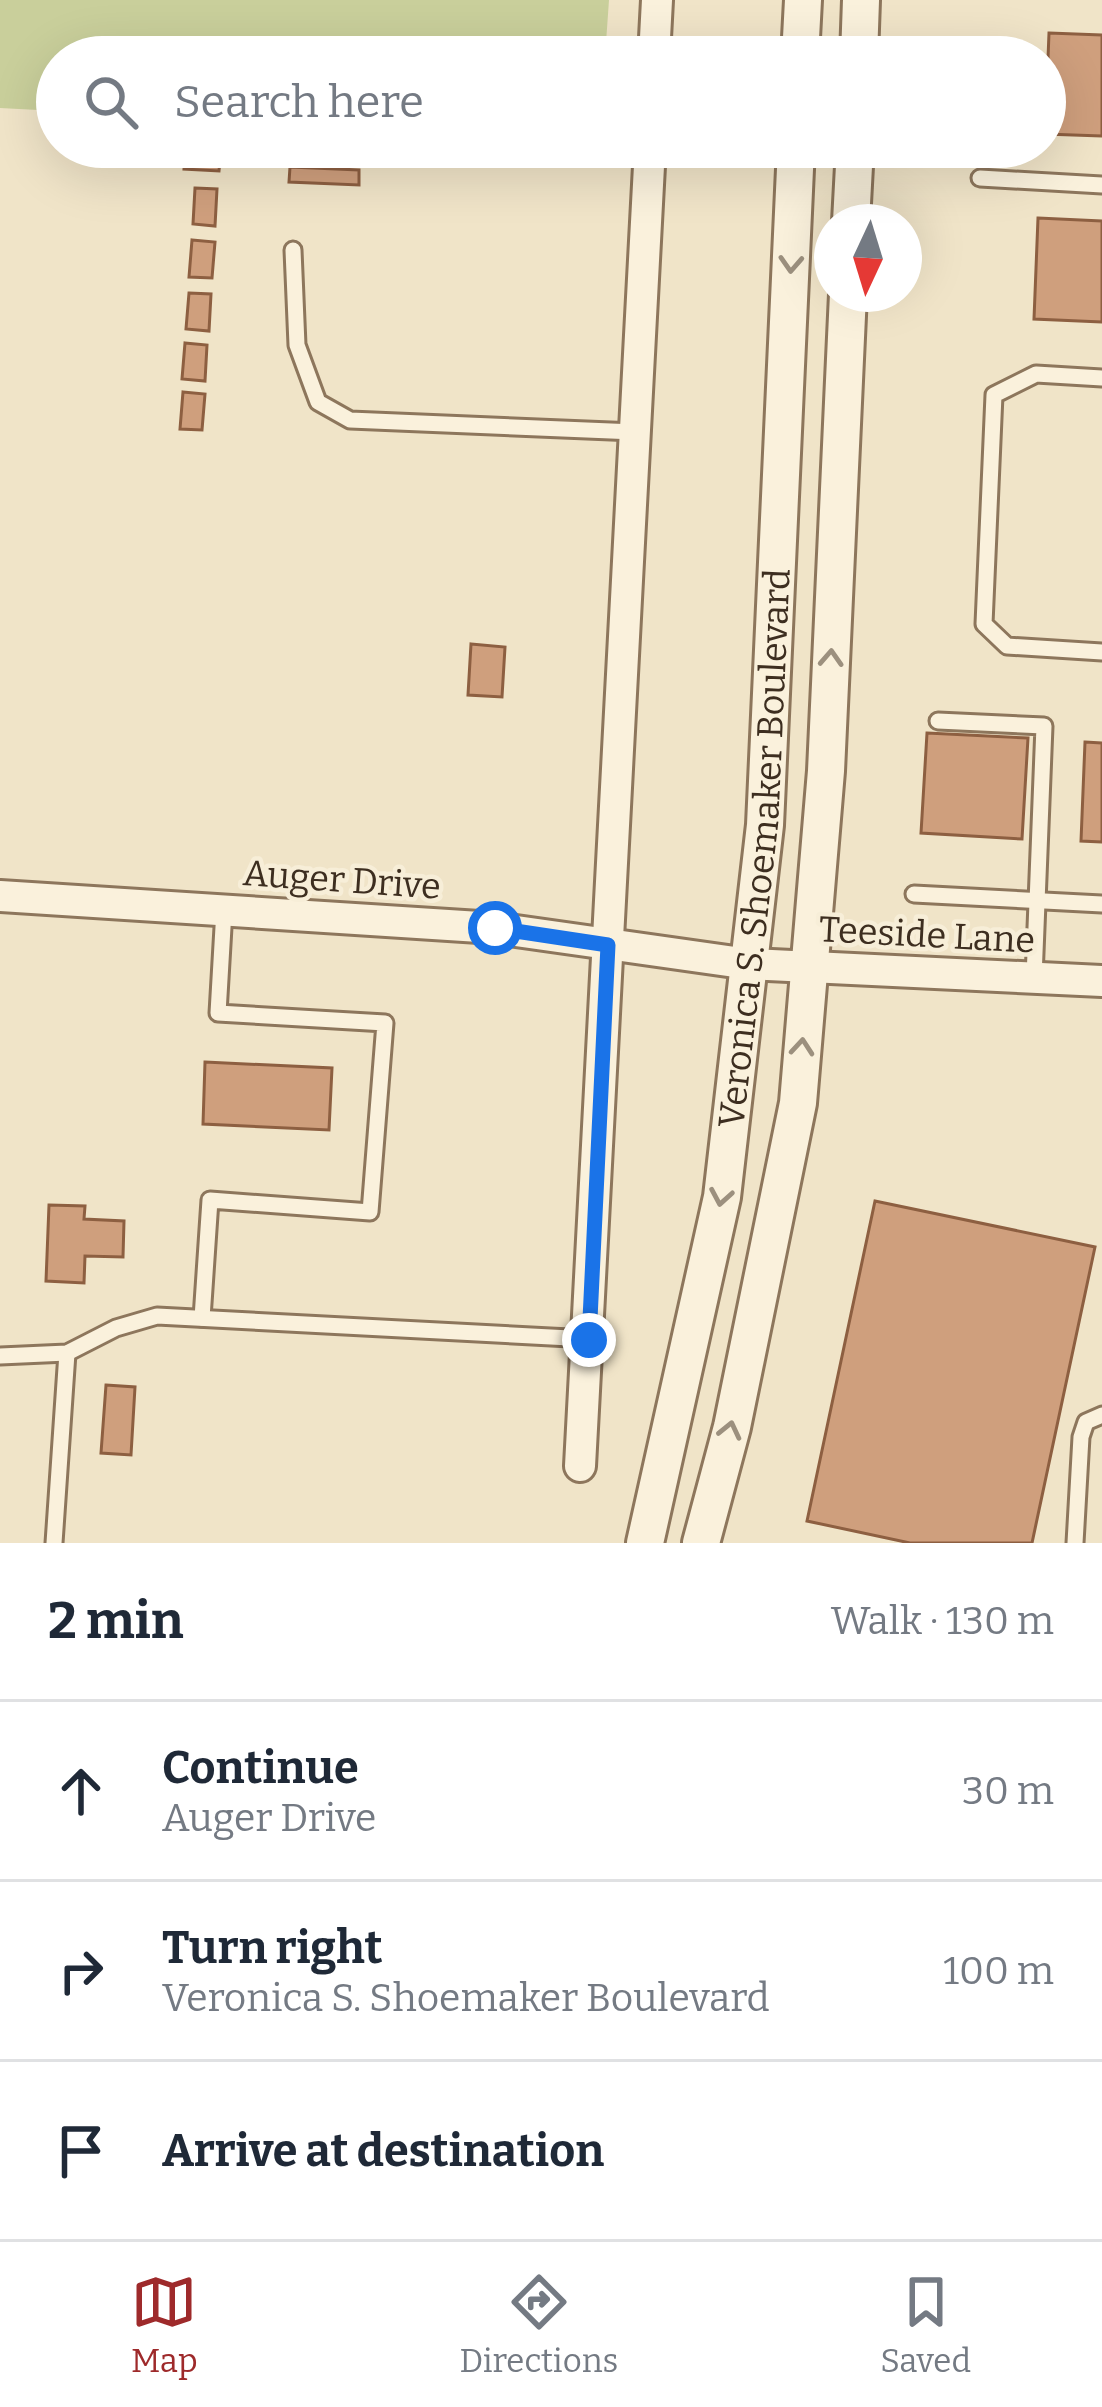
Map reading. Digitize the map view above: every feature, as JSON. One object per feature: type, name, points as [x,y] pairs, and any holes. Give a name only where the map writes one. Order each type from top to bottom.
[{"type":"street","points":[[655,36],[657,0]]},
{"type":"street","points":[[801,36],[803,0]]},
{"type":"street","points":[[860,36],[861,0]]},
{"type":"street","points":[[580,1466],[649,168]]},
{"type":"street","name":"Veronica S. Shoemaker Boulevard","points":[[645,1543],[722,1197],[749,964],[764,825],[795,168]]},
{"type":"street","points":[[852,204],[853,168]]},
{"type":"street","name":"Veronica S. Shoemaker Boulevard","points":[[701,1543],[732,1427],[798,1103],[826,771],[847,312]]},
{"type":"street","name":"Auger Drive","points":[[0,896],[495,928],[749,964]]},
{"type":"street","name":"Teeside Lane","points":[[749,964],[1102,981]]},
{"type":"lane","points":[[980,178],[1102,185]]},
{"type":"lane","points":[[293,250],[297,345],[318,402],[350,420],[635,432]]},
{"type":"lane","points":[[1102,378],[1036,374],[994,395],[984,624],[1007,646],[1102,652]]},
{"type":"lane","points":[[938,721],[1044,726],[1034,978]]},
{"type":"lane","points":[[914,894],[1102,904]]},
{"type":"lane","points":[[202,1318],[210,1200],[370,1212],[385,1023],[218,1013],[224,910]]},
{"type":"lane","points":[[0,1356],[68,1353],[116,1328],[157,1316],[589,1340]]},
{"type":"lane","points":[[54,1543],[68,1353]]},
{"type":"lane","points":[[1075,1543],[1081,1437],[1086,1422],[1102,1415]]},
{"type":"green space","points":[[0,0],[609,0],[606,36],[36,36],[36,110],[0,108]]},
{"type":"building","points":[[1102,35],[1102,136],[1066,135],[1066,36],[1049,36]]},
{"type":"building","points":[[290,168],[359,170],[359,185],[289,182]]},
{"type":"building","points":[[195,188],[217,189],[215,226],[193,224]]},
{"type":"building","points":[[1038,218],[1102,221],[1102,322],[1034,319]]},
{"type":"building","points":[[192,240],[215,242],[212,278],[189,277]]},
{"type":"building","points":[[189,293],[211,294],[209,331],[186,329]]},
{"type":"building","points":[[185,343],[207,345],[205,381],[182,379]]},
{"type":"building","points":[[183,392],[205,394],[202,430],[180,429]]},
{"type":"building","points":[[471,644],[505,647],[502,697],[468,695]]},
{"type":"building","points":[[927,733],[1028,738],[1022,839],[921,833]]},
{"type":"building","points":[[1085,742],[1102,743],[1102,842],[1081,841]]},
{"type":"building","points":[[205,1062],[332,1068],[329,1130],[203,1124]]},
{"type":"building","points":[[875,1201],[1095,1247],[1032,1543],[910,1543],[807,1521]]},
{"type":"building","points":[[49,1205],[85,1206],[84,1219],[124,1221],[123,1257],[85,1256],[84,1283],[46,1281]]},
{"type":"building","points":[[106,1385],[135,1387],[131,1455],[101,1453]]},
{"type":"route","points":[[495,928],[608,945],[589,1340]]}]
